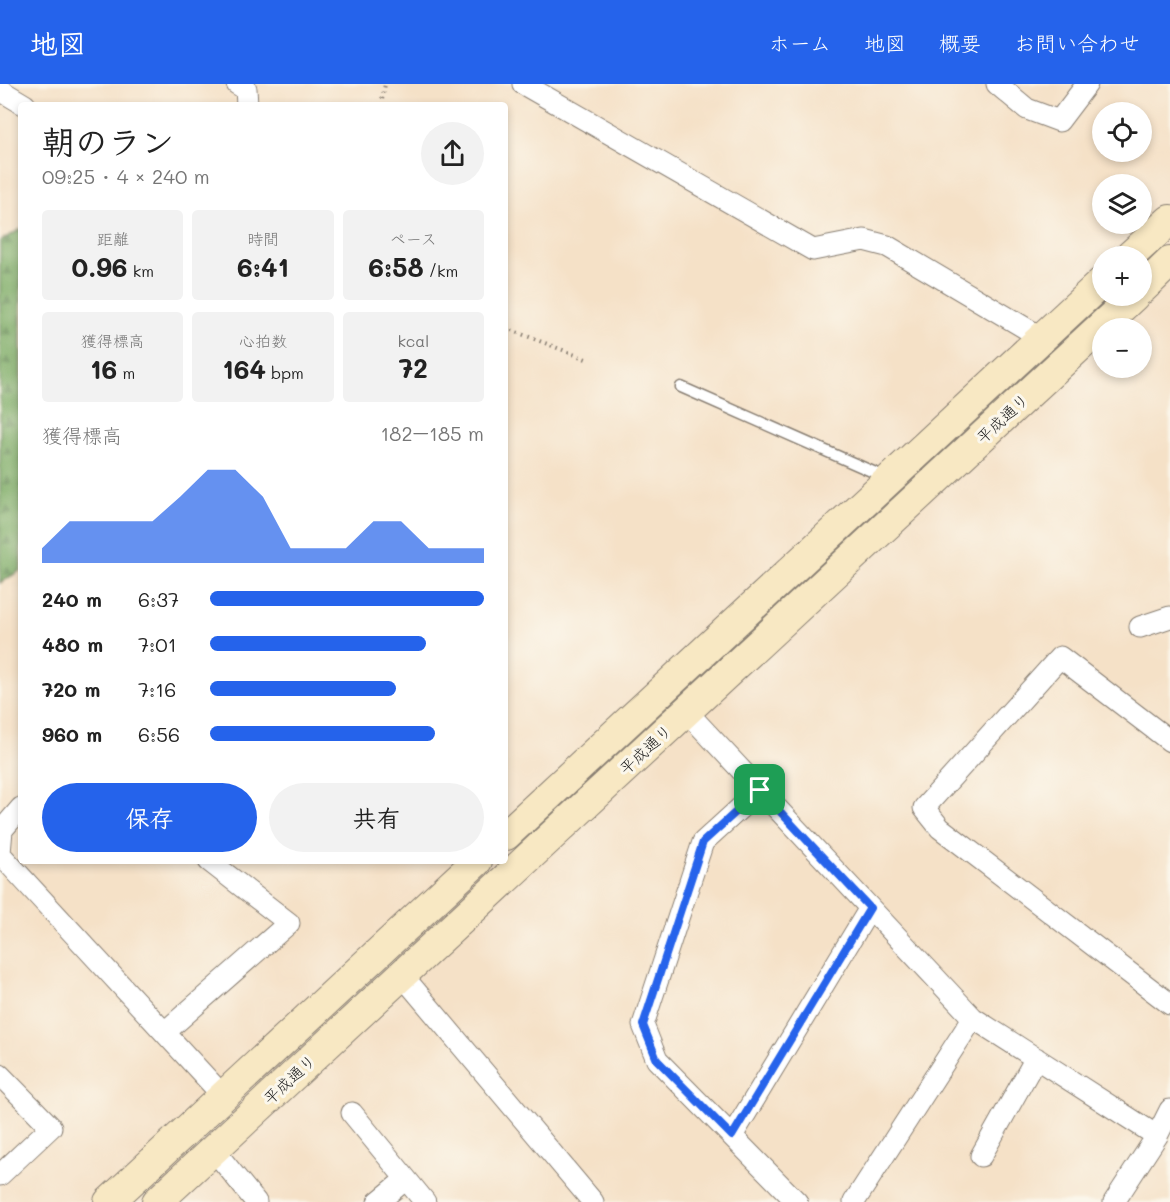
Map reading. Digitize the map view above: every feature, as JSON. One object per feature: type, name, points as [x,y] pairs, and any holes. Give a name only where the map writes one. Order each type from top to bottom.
[{"type":"street","points":[[237,84],[246,89],[247,102]]},
{"type":"street","points":[[522,84],[813,250],[864,240],[887,246],[1042,338]]},
{"type":"street","points":[[997,84],[1027,109],[1059,121],[1087,84]]},
{"type":"street","points":[[0,90],[21,102]]},
{"type":"street","points":[[1141,246],[1170,220]]},
{"type":"street","points":[[1152,279],[1170,262]]},
{"type":"street","name":"平成通り","points":[[508,833],[1092,291]]},
{"type":"street","name":"平成通り","points":[[157,1202],[1123,306]]},
{"type":"street","points":[[1140,627],[1170,617]]},
{"type":"street","points":[[1170,741],[1060,657],[924,808],[940,828],[1170,1004]]},
{"type":"street","points":[[686,711],[973,1018],[1157,1136]]},
{"type":"street","points":[[760,790],[703,842],[643,1025],[657,1060],[797,1202]]},
{"type":"street","points":[[18,811],[2,830],[0,853],[223,1096]]},
{"type":"street","points":[[165,1032],[289,923],[213,864]]},
{"type":"street","name":"平成通り","points":[[109,1202],[474,864]]},
{"type":"street","points":[[732,1136],[870,908]]},
{"type":"street","points":[[402,975],[593,1202]]},
{"type":"street","points":[[854,1202],[973,1018]]},
{"type":"street","points":[[981,1156],[1036,1058]]},
{"type":"street","points":[[0,1075],[51,1127],[0,1175]]},
{"type":"street","points":[[1114,1202],[1157,1136],[1170,1110]]},
{"type":"street","points":[[352,1113],[425,1202]]},
{"type":"street","points":[[213,1149],[256,1202]]},
{"type":"street","points":[[378,1202],[406,1179]]},
{"type":"lane","points":[[681,387],[890,479]]},
{"type":"path","points":[[382,102],[385,84]]},
{"type":"path","points":[[508,329],[586,359]]},
{"type":"green space","points":[[18,231],[18,572],[0,583],[0,241]]},
{"type":"route","points":[[760,790],[870,908],[732,1136],[657,1060],[643,1025],[703,842],[760,790]]}]
